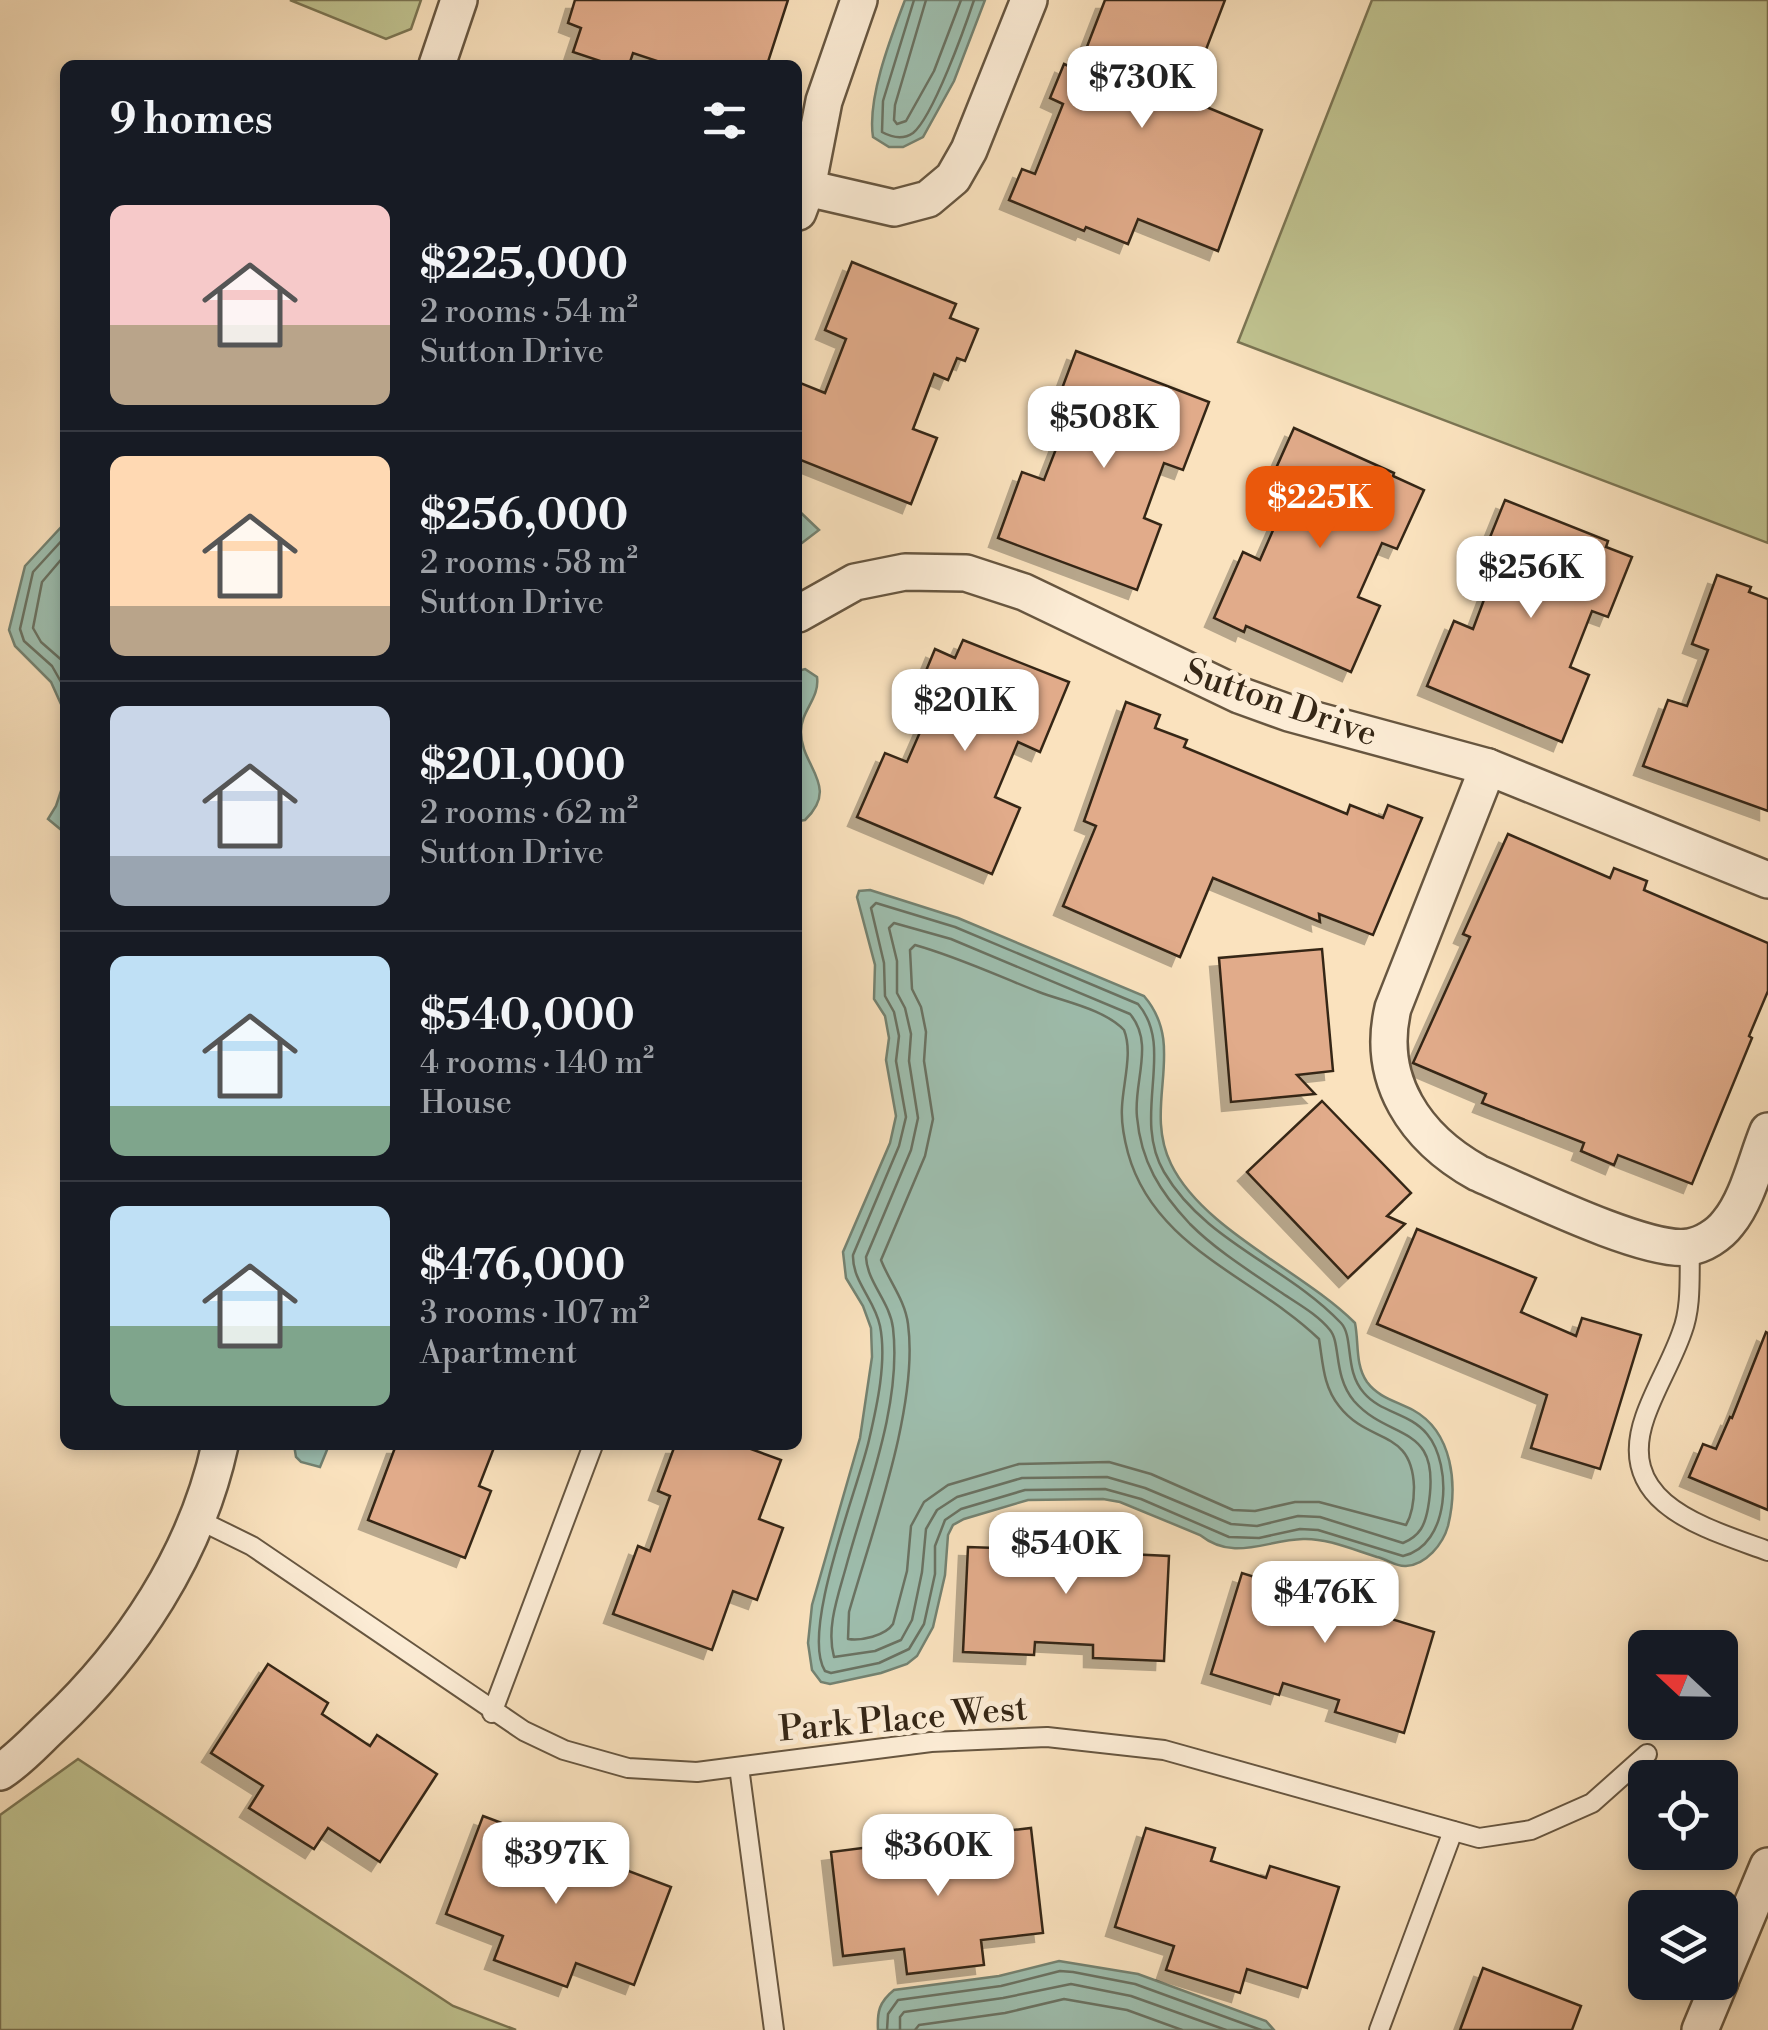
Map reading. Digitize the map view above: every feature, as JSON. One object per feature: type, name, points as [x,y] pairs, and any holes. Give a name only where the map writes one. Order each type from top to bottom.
[{"type":"street","points":[[440,60],[459,0]]},
{"type":"street","points":[[859,0],[824,101],[802,200],[894,208],[928,199],[953,178],[969,150],[1029,0]]},
{"type":"street","name":"Sutton Drive","points":[[802,612],[855,582],[905,572],[966,573],[1024,592],[1238,695],[1488,768],[1768,880]]},
{"type":"street","points":[[1488,768],[1393,1008],[1387,1035],[1389,1065],[1400,1097],[1419,1124],[1478,1173],[1636,1239],[1690,1248],[1728,1224],[1768,1131]]},
{"type":"street","points":[[0,1772],[78,1702],[127,1646],[168,1580],[197,1519],[218,1450]]},
{"type":"street","points":[[1738,1938],[1768,1866]]},
{"type":"street","points":[[1700,2030],[1712,2000]]},
{"type":"lane","points":[[1690,1248],[1683,1330],[1644,1420],[1640,1466],[1650,1487],[1680,1517],[1768,1551]]},
{"type":"lane","points":[[492,1713],[591,1450]]},
{"type":"lane","name":"Park Place West","points":[[197,1519],[252,1546],[492,1713],[564,1750],[628,1768],[697,1772],[931,1742],[1046,1737],[1164,1750],[1479,1838],[1531,1830],[1592,1803],[1647,1754]]},
{"type":"lane","points":[[740,1767],[774,2030]]},
{"type":"lane","points":[[1379,2030],[1453,1831]]},
{"type":"green space","points":[[290,0],[421,0],[411,29],[386,39]]},
{"type":"green space","points":[[1372,0],[1768,0],[1768,543],[1238,342]]},
{"type":"green space","points":[[78,1759],[453,2006],[516,2030],[0,2030],[0,1815]]},
{"type":"water","points":[[905,0],[985,0],[954,81],[923,137],[903,147],[889,147],[873,137],[872,121],[882,68]]},
{"type":"water","points":[[802,514],[819,530],[802,543]]},
{"type":"water","points":[[60,528],[60,702],[51,682],[15,646],[9,630],[25,566]]},
{"type":"water","points":[[802,670],[817,677],[817,685],[802,726]]},
{"type":"water","points":[[802,743],[819,786],[815,808],[802,820]]},
{"type":"water","points":[[60,794],[60,829],[48,819]]},
{"type":"water","points":[[870,890],[958,918],[1144,996],[1157,1015],[1163,1035],[1163,1142],[1186,1188],[1230,1230],[1355,1323],[1359,1361],[1367,1382],[1382,1396],[1413,1410],[1437,1432],[1452,1477],[1451,1510],[1442,1540],[1427,1558],[1402,1566],[1312,1539],[1250,1548],[1225,1547],[1120,1502],[1028,1500],[953,1525],[933,1627],[917,1656],[881,1673],[830,1684],[821,1682],[812,1670],[808,1643],[812,1605],[860,1438],[872,1357],[871,1328],[846,1278],[843,1252],[890,1143],[896,1116],[886,1060],[889,1038],[885,1016],[874,999],[875,965],[857,897],[859,891]]},
{"type":"water","points":[[295,1450],[327,1450],[320,1467],[296,1457]]},
{"type":"water","points":[[1059,1961],[1138,1974],[1266,2021],[1274,2030],[878,2030],[880,2008],[894,1990],[999,1976]]},
{"type":"building","points":[[575,0],[788,0],[769,60],[654,60],[633,53],[631,60],[597,60],[573,52],[581,28],[568,23]]},
{"type":"building","points":[[1105,0],[1225,0],[1187,99],[1262,130],[1218,251],[1138,219],[1128,244],[1086,227],[1084,231],[1009,200],[1022,169],[1035,174],[1063,104],[1050,98],[1064,64],[1078,70]]},
{"type":"building","points":[[852,262],[956,304],[950,318],[978,329],[965,361],[957,358],[948,380],[934,374],[913,429],[937,438],[911,504],[802,461],[802,384],[825,393],[846,339],[825,330]]},
{"type":"building","points":[[1076,351],[1209,402],[1183,470],[1164,463],[1144,518],[1161,525],[1137,590],[998,538],[1022,472],[1044,480],[1066,423],[1051,418]]},
{"type":"building","points":[[1294,428],[1424,490],[1397,549],[1382,543],[1358,597],[1380,606],[1351,672],[1246,626],[1244,632],[1214,618],[1243,552],[1260,560],[1284,505],[1264,495]]},
{"type":"building","points":[[1505,500],[1608,541],[1606,547],[1632,557],[1608,617],[1592,611],[1570,667],[1589,675],[1562,742],[1427,686],[1454,621],[1473,629],[1494,573],[1478,567]]},
{"type":"building","points":[[1717,575],[1751,587],[1749,592],[1768,599],[1768,811],[1643,766],[1668,700],[1687,706],[1708,650],[1692,644]]},
{"type":"building","points":[[963,640],[1069,682],[1040,752],[1018,742],[995,797],[1020,808],[992,874],[857,817],[885,753],[907,762],[931,707],[914,700],[935,649],[955,658]]},
{"type":"building","points":[[1126,702],[1160,715],[1155,728],[1187,740],[1184,747],[1347,814],[1350,805],[1383,818],[1388,805],[1422,818],[1373,935],[1319,914],[1320,922],[1213,878],[1180,957],[1063,906],[1096,826],[1084,821]]},
{"type":"building","points":[[1508,834],[1610,878],[1614,868],[1647,881],[1644,890],[1768,943],[1768,991],[1692,1184],[1618,1155],[1614,1165],[1581,1151],[1584,1143],[1482,1103],[1486,1094],[1413,1063],[1470,937],[1463,934]]},
{"type":"building","points":[[1322,949],[1333,1071],[1297,1075],[1315,1094],[1231,1102],[1219,958]]},
{"type":"building","points":[[1322,1101],[1411,1193],[1387,1216],[1405,1224],[1348,1278],[1247,1172]]},
{"type":"building","points":[[1417,1229],[1536,1278],[1521,1312],[1576,1336],[1582,1318],[1641,1335],[1600,1469],[1531,1448],[1547,1395],[1377,1324]]},
{"type":"building","points":[[1766,1332],[1768,1510],[1689,1477],[1703,1444],[1716,1449]]},
{"type":"building","points":[[394,1450],[493,1450],[479,1486],[491,1491],[465,1558],[368,1520]]},
{"type":"building","points":[[673,1450],[754,1450],[781,1460],[759,1519],[783,1528],[757,1600],[733,1591],[712,1650],[613,1614],[638,1546],[650,1551],[670,1496],[658,1491]]},
{"type":"building","points":[[1031,1524],[1109,1528],[1107,1553],[1169,1556],[1164,1661],[1093,1658],[1093,1645],[1035,1642],[1034,1655],[963,1652],[968,1547],[1030,1549]]},
{"type":"building","points":[[1309,1568],[1383,1590],[1375,1614],[1434,1632],[1404,1733],[1335,1712],[1339,1700],[1283,1683],[1279,1695],[1211,1674],[1242,1573],[1302,1592]]},
{"type":"building","points":[[268,1664],[328,1703],[322,1714],[370,1746],[377,1735],[437,1774],[380,1862],[328,1828],[314,1849],[249,1808],[263,1786],[211,1753]]},
{"type":"building","points":[[483,1816],[550,1841],[545,1853],[600,1874],[605,1862],[671,1887],[634,1985],[576,1963],[567,1987],[494,1960],[503,1936],[446,1914]]},
{"type":"building","points":[[1031,1828],[1043,1933],[981,1940],[984,1965],[907,1974],[904,1949],[843,1956],[831,1852],[902,1843],[903,1856],[961,1849],[960,1836]]},
{"type":"building","points":[[1146,1828],[1215,1848],[1211,1861],[1266,1878],[1270,1866],[1339,1887],[1307,1988],[1247,1969],[1240,1993],[1166,1970],[1174,1946],[1115,1927]]},
{"type":"building","points":[[1483,1968],[1581,2006],[1572,2030],[1460,2030]]}]
